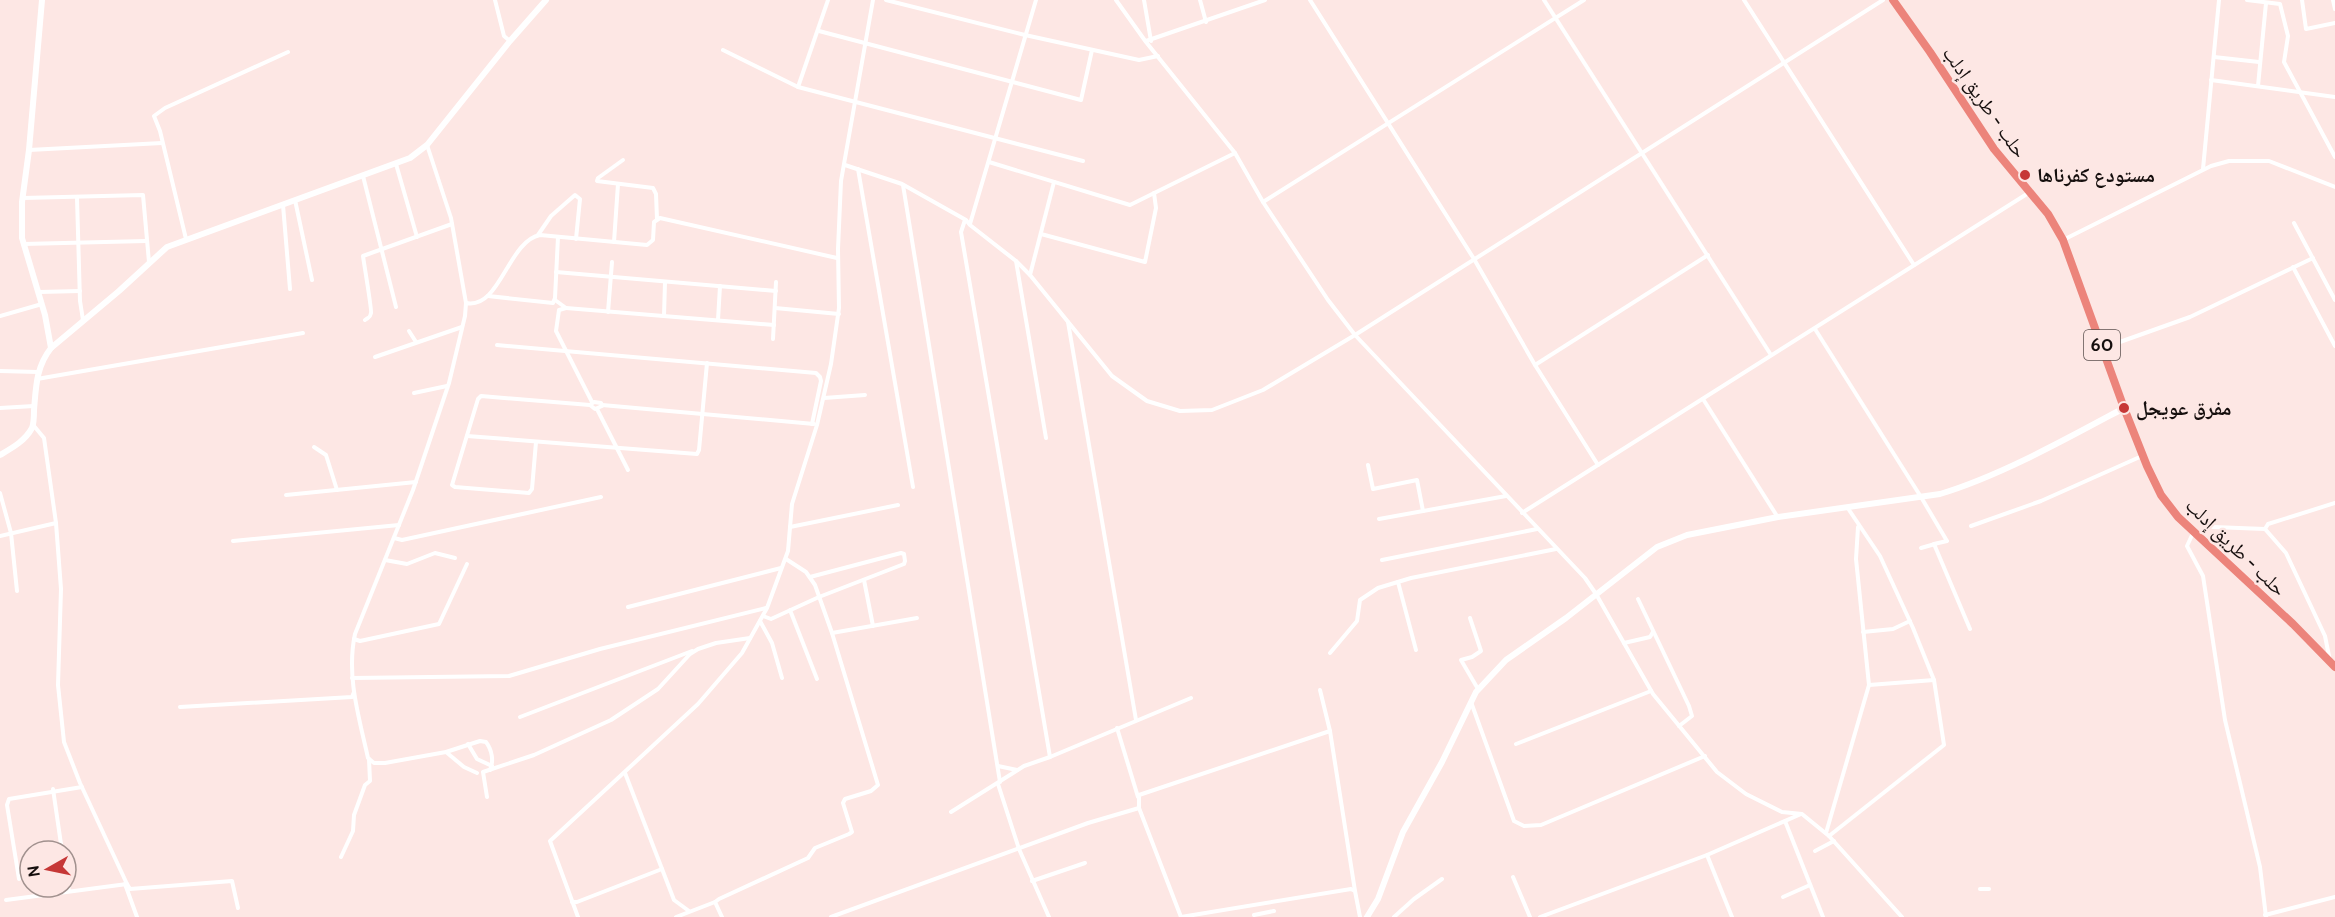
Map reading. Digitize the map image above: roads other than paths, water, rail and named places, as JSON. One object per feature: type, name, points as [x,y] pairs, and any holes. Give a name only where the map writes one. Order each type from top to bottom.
[{"type":"highway","name":"حلب - طريق إدلب","points":[[1893,0],[1994,149],[2031,191],[2063,240],[2124,408],[2161,495],[2178,517],[2333,664]]},
{"type":"street","points":[[42,0],[29,150],[22,198],[22,244],[42,304],[51,348]]},
{"type":"street","points":[[495,0],[504,36],[510,41]]},
{"type":"street","points":[[0,455],[20,442],[33,426],[37,376],[51,348],[167,247],[410,158],[427,145],[510,41],[546,0]]},
{"type":"street","points":[[798,87],[828,0]]},
{"type":"street","points":[[578,917],[549,841],[698,704],[742,653],[767,608],[786,559],[794,497],[824,398],[839,314],[837,258],[841,181],[873,0]]},
{"type":"street","points":[[886,0],[1025,35],[1139,60],[1158,56]]},
{"type":"street","points":[[970,225],[1036,0]]},
{"type":"street","points":[[1116,0],[1235,153],[1263,202],[1328,300],[1355,335],[1585,578],[1651,691],[1717,772],[1746,794],[1782,812],[1802,814],[1828,834],[1902,917]]},
{"type":"street","points":[[1144,0],[1148,41]]},
{"type":"street","points":[[1200,0],[1206,22]]},
{"type":"street","points":[[1148,41],[1265,0]]},
{"type":"street","points":[[1310,0],[1474,259],[1535,365],[1598,465]]},
{"type":"street","points":[[1544,0],[1771,355]]},
{"type":"street","points":[[1263,202],[1584,0]]},
{"type":"street","points":[[1744,0],[1914,265]]},
{"type":"street","points":[[845,165],[902,184],[966,219],[970,225],[1030,275],[1112,376],[1147,400],[1180,411],[1212,410],[1263,390],[1355,335],[1883,0]]},
{"type":"street","points":[[2202,170],[2219,0]]},
{"type":"street","points":[[2247,0],[2280,4],[2288,36],[2284,62],[2335,157]]},
{"type":"street","points":[[2302,0],[2306,29],[2335,23]]},
{"type":"street","points":[[2333,0],[2335,9]]},
{"type":"street","points":[[2258,86],[2266,3]]},
{"type":"street","points":[[819,31],[865,45],[1081,100],[1092,50]]},
{"type":"street","points":[[723,50],[798,87],[1083,160]]},
{"type":"street","points":[[186,239],[160,131],[154,118],[155,114],[288,52]]},
{"type":"street","points":[[2214,57],[2259,62]]},
{"type":"street","points":[[2211,80],[2335,97]]},
{"type":"street","points":[[29,150],[162,143]]},
{"type":"street","points":[[341,857],[353,831],[354,815],[365,785],[370,781],[369,759],[352,678],[351,654],[354,639],[416,482],[448,386],[462,327],[465,303],[452,224],[427,145]]},
{"type":"street","points":[[989,162],[1130,205],[1235,153]]},
{"type":"street","points":[[538,235],[648,245],[653,240],[654,224],[657,219],[656,194],[653,188],[600,182],[597,179],[623,160]]},
{"type":"street","points":[[2063,240],[2202,170],[2229,161],[2269,161],[2335,187]]},
{"type":"street","points":[[396,164],[417,237]]},
{"type":"street","points":[[858,169],[913,487]]},
{"type":"street","points":[[363,176],[396,307]]},
{"type":"street","points":[[1030,275],[1054,182]]},
{"type":"street","points":[[614,242],[618,184]]},
{"type":"street","points":[[902,184],[999,783],[1019,849],[1049,917]]},
{"type":"street","points":[[1522,513],[2031,191]]},
{"type":"street","points":[[1041,234],[1145,262],[1156,208],[1154,193]]},
{"type":"street","points":[[22,198],[143,195],[149,263]]},
{"type":"street","points":[[465,303],[480,303],[488,296],[520,249],[538,235],[551,216],[576,195],[580,199],[576,239]]},
{"type":"street","points":[[77,198],[83,320]]},
{"type":"street","points":[[295,200],[312,280]]},
{"type":"street","points":[[283,205],[290,289]]},
{"type":"street","points":[[657,219],[662,218],[837,258]]},
{"type":"street","points":[[966,219],[960,232],[1050,757]]},
{"type":"street","points":[[2294,223],[2335,300]]},
{"type":"street","points":[[365,320],[370,317],[373,310],[368,294],[363,256],[452,224]]},
{"type":"street","points":[[555,300],[558,237]]},
{"type":"street","points":[[22,244],[146,241]]},
{"type":"street","points":[[1535,365],[1708,255]]},
{"type":"street","points":[[2103,348],[2190,317],[2313,258]]},
{"type":"street","points":[[1016,261],[1046,438]]},
{"type":"street","points":[[608,312],[612,262]]},
{"type":"street","points":[[2293,267],[2335,346]]},
{"type":"street","points":[[556,272],[776,291]]},
{"type":"street","points":[[664,316],[665,282]]},
{"type":"street","points":[[773,339],[776,282]]},
{"type":"street","points":[[718,320],[720,286]]},
{"type":"street","points":[[38,292],[80,291]]},
{"type":"street","points":[[488,296],[549,304],[555,300]]},
{"type":"street","points":[[555,300],[566,308]]},
{"type":"street","points":[[0,316],[42,304]]},
{"type":"street","points":[[628,470],[596,409],[592,408],[556,331],[559,310],[566,308],[774,325]]},
{"type":"street","points":[[775,308],[839,314]]},
{"type":"street","points":[[1068,321],[1136,720]]},
{"type":"street","points":[[375,357],[462,327]]},
{"type":"street","points":[[1815,329],[1922,497],[1947,541],[1922,548]]},
{"type":"street","points":[[409,330],[416,342]]},
{"type":"street","points":[[0,371],[37,376],[303,333]]},
{"type":"street","points":[[496,345],[816,373],[821,381],[815,424]]},
{"type":"street","points":[[467,436],[697,454],[707,363]]},
{"type":"street","points":[[414,393],[448,386]]},
{"type":"street","points":[[536,442],[531,492],[452,485],[478,399],[482,395],[601,403],[602,405],[815,424]]},
{"type":"street","points":[[824,398],[865,395]]},
{"type":"street","points":[[1703,399],[1778,517]]},
{"type":"street","points":[[0,408],[35,405]]},
{"type":"street","points":[[596,409],[601,408],[602,405]]},
{"type":"street","points":[[1367,917],[1378,899],[1403,832],[1442,762],[1478,689],[1506,660],[1566,618],[1657,547],[1687,535],[1778,517],[1922,497],[1959,488],[2063,440],[2124,408]]},
{"type":"street","points":[[33,426],[44,438],[56,523],[61,589],[58,685],[64,742],[126,884],[137,917]]},
{"type":"street","points":[[314,447],[326,455],[337,490]]},
{"type":"street","points":[[1971,526],[2041,501],[2143,456]]},
{"type":"street","points":[[1368,465],[1372,489],[1417,480],[1423,512]]},
{"type":"street","points":[[286,495],[416,482]]},
{"type":"street","points":[[0,493],[11,533],[17,591]]},
{"type":"street","points":[[1379,519],[1507,496]]},
{"type":"street","points":[[394,538],[402,540],[421,537],[601,497]]},
{"type":"street","points":[[2265,529],[2268,524],[2335,503]]},
{"type":"street","points":[[790,528],[898,505]]},
{"type":"street","points":[[1828,834],[1944,745],[1934,680],[1910,621],[1880,556],[1846,506]]},
{"type":"street","points":[[0,536],[56,523]]},
{"type":"street","points":[[232,541],[399,525]]},
{"type":"street","points":[[1828,834],[1869,686],[1856,559],[1858,526]]},
{"type":"street","points":[[2213,527],[2265,529],[2286,553],[2325,636],[2333,664]]},
{"type":"street","points":[[1382,560],[1538,529]]},
{"type":"street","points":[[2194,532],[2187,546],[2203,576],[2225,720],[2260,867],[2266,916],[2335,897]]},
{"type":"street","points":[[1936,544],[1970,629]]},
{"type":"street","points":[[1330,653],[1357,621],[1360,600],[1378,588],[1556,548]]},
{"type":"street","points":[[385,560],[407,564],[435,553],[454,558]]},
{"type":"street","points":[[763,616],[770,620],[819,597],[904,564],[904,554],[810,577]]},
{"type":"street","points":[[676,917],[716,902],[808,858],[815,848],[849,834],[852,832],[843,802],[871,791],[878,785],[819,597],[810,577],[799,566],[786,559]]},
{"type":"street","points":[[354,639],[360,641],[439,624],[467,564]]},
{"type":"street","points":[[628,607],[782,568]]},
{"type":"street","points":[[864,580],[873,626]]},
{"type":"street","points":[[1398,582],[1416,650]]},
{"type":"street","points":[[1638,599],[1692,716],[1679,726]]},
{"type":"street","points":[[352,678],[508,676],[600,649],[767,608]]},
{"type":"street","points":[[790,610],[817,680]]},
{"type":"street","points":[[832,633],[917,618]]},
{"type":"street","points":[[1470,618],[1481,651],[1461,660],[1478,689]]},
{"type":"street","points":[[760,621],[772,643],[782,678]]},
{"type":"street","points":[[1863,632],[1893,629],[1910,621]]},
{"type":"street","points":[[1624,643],[1650,637],[1654,631]]},
{"type":"street","points":[[520,717],[698,649],[716,643],[751,638]]},
{"type":"street","points":[[486,797],[483,772],[534,755],[611,720],[658,689],[690,654],[698,649]]},
{"type":"street","points":[[1869,686],[1934,680]]},
{"type":"street","points":[[1320,690],[1330,731],[1360,917]]},
{"type":"street","points":[[1516,744],[1651,691]]},
{"type":"street","points":[[180,707],[352,697],[354,692]]},
{"type":"street","points":[[951,812],[1024,766],[1191,698]]},
{"type":"street","points":[[1471,702],[1514,821],[1524,826],[1541,825],[1704,756]]},
{"type":"street","points":[[1117,728],[1139,808],[1181,917],[1351,889],[1355,891]]},
{"type":"street","points":[[1138,798],[1139,795],[1330,731]]},
{"type":"street","points":[[369,759],[375,763],[385,764],[446,752],[480,741],[486,742],[490,747],[491,768]]},
{"type":"street","points":[[468,744],[477,759],[491,768]]},
{"type":"street","points":[[446,752],[464,767],[477,773]]},
{"type":"street","points":[[998,766],[1017,770]]},
{"type":"street","points":[[625,773],[674,900],[689,912]]},
{"type":"street","points":[[18,873],[7,805],[9,799],[82,787]]},
{"type":"street","points":[[53,790],[60,839]]},
{"type":"street","points":[[831,917],[1088,823],[1139,808]]},
{"type":"street","points":[[1542,916],[1707,855],[1802,814]]},
{"type":"street","points":[[1785,821],[1823,917]]},
{"type":"street","points":[[1815,851],[1834,841]]},
{"type":"street","points":[[1707,855],[1732,917]]},
{"type":"street","points":[[1032,881],[1085,863]]},
{"type":"street","points":[[572,902],[662,869]]},
{"type":"street","points":[[1513,877],[1530,917]]},
{"type":"street","points":[[1394,917],[1442,879]]},
{"type":"street","points":[[126,884],[130,889],[232,881],[238,908]]},
{"type":"street","points":[[78,890],[126,884]]},
{"type":"street","points":[[1782,897],[1810,885]]},
{"type":"street","points":[[1980,889],[1989,889]]},
{"type":"street","points":[[6,900],[18,898]]},
{"type":"street","points":[[716,902],[722,917]]},
{"type":"street","points":[[1251,904],[1254,916],[1274,910]]},
{"type":"street","points":[[852,909],[855,917]]},
{"type":"place","name":"مستودع كفرناها","points":[[2025,175]]},
{"type":"place","name":"مفرق عويجل","points":[[2124,408]]}]
